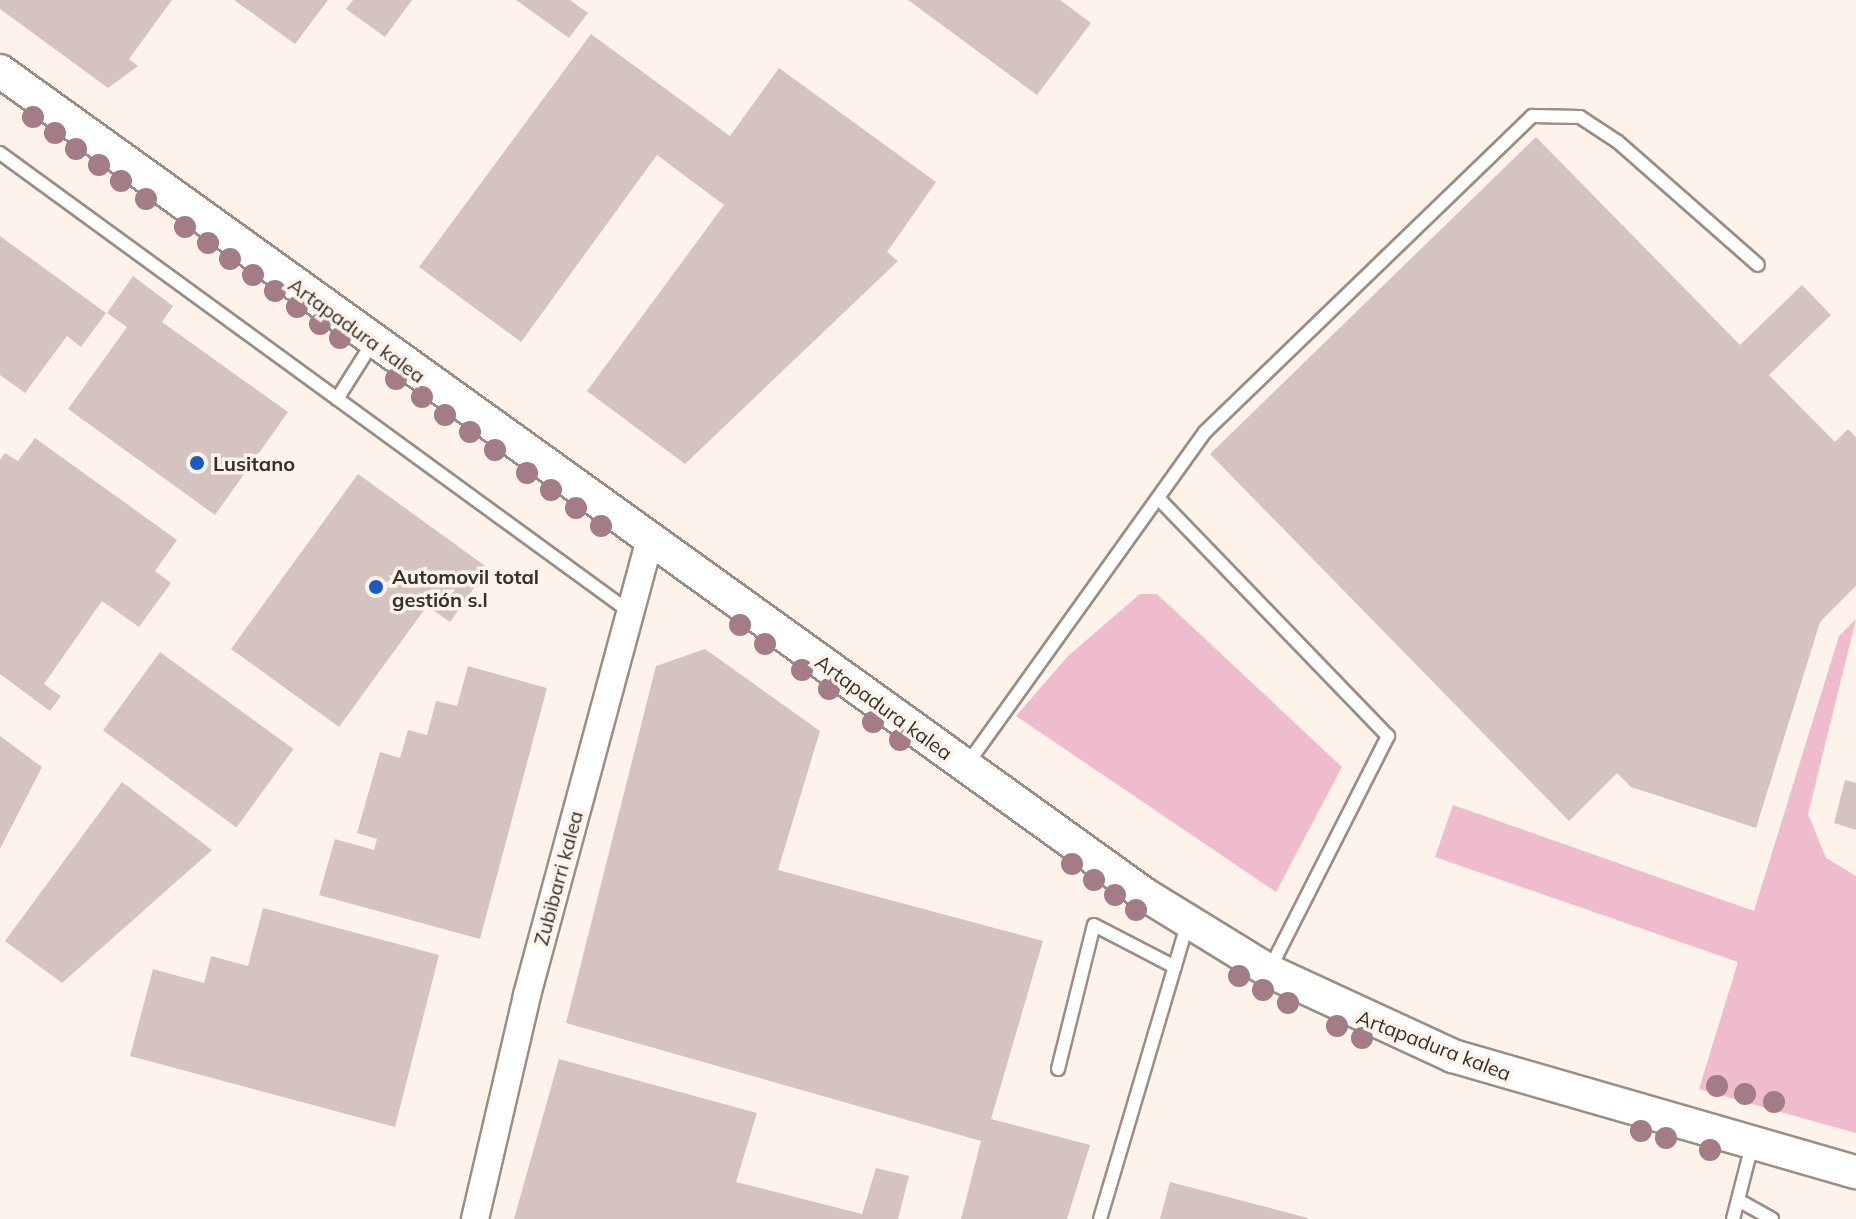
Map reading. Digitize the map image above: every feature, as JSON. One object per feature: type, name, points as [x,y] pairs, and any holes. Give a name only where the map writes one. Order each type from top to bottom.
[{"type":"street","name":"Artapadura kalea","points":[[0,71],[966,766],[1188,922],[1269,971],[1453,1056],[1752,1145],[1856,1172]]},
{"type":"street","name":"Zubibarri kalea","points":[[475,1219],[650,539]]},
{"type":"lane","points":[[966,766],[1205,432],[1532,116],[1580,117],[1606,134],[1758,265]]},
{"type":"lane","points":[[0,153],[630,612]]},
{"type":"lane","points":[[337,399],[373,342]]},
{"type":"lane","points":[[1158,498],[1388,736],[1269,971]]},
{"type":"lane","points":[[1100,1219],[1188,922]]},
{"type":"lane","points":[[1058,1069],[1094,925],[1175,967]]},
{"type":"lane","points":[[1733,1219],[1752,1145]]},
{"type":"lane","points":[[1738,1200],[1772,1219]]},
{"type":"shaded area","points":[[1140,594],[1157,594],[1342,767],[1276,892],[1016,716],[1068,656]]},
{"type":"shaded area","points":[[1856,619],[1808,814],[1826,858],[1856,876],[1856,1133],[1699,1089],[1738,962],[1435,857],[1453,805],[1754,911],[1839,636]]},
{"type":"building","points":[[0,0],[172,0],[129,59],[138,66],[108,88],[0,9]]},
{"type":"building","points":[[234,0],[328,0],[295,44]]},
{"type":"building","points":[[353,0],[412,0],[385,37],[346,9]]},
{"type":"building","points":[[516,0],[570,0],[588,13],[569,38]]},
{"type":"building","points":[[908,0],[1060,0],[1091,23],[1037,95]]},
{"type":"building","points":[[591,34],[730,136],[779,68],[936,182],[887,252],[898,261],[685,464],[587,391],[724,205],[657,155],[521,342],[419,267]]},
{"type":"building","points":[[1536,137],[1740,345],[1802,285],[1831,315],[1769,375],[1835,442],[1848,429],[1856,437],[1856,586],[1820,622],[1756,828],[1631,787],[1617,773],[1569,821],[1210,454]]},
{"type":"building","points":[[0,236],[106,313],[81,347],[67,336],[25,393],[0,375]]},
{"type":"building","name":"Lusitano","points":[[133,276],[173,306],[162,322],[288,412],[215,515],[68,409],[127,327],[107,313]]},
{"type":"building","points":[[35,438],[177,540],[155,571],[171,583],[139,627],[102,601],[44,684],[61,696],[50,711],[0,674],[0,460],[5,453],[18,461]]},
{"type":"building","name":"Automovil total gestión s.l","points":[[358,474],[488,568],[450,622],[427,606],[339,727],[231,649]]},
{"type":"building","points":[[705,649],[820,731],[778,870],[1043,941],[991,1119],[1090,1145],[1067,1219],[961,1219],[981,1141],[566,1023],[656,666]]},
{"type":"building","points":[[160,652],[293,749],[236,827],[103,730]]},
{"type":"building","points":[[468,666],[547,688],[480,939],[319,895],[335,839],[374,850],[377,839],[357,833],[380,752],[400,758],[408,730],[427,735],[436,701],[457,706]]},
{"type":"building","points":[[0,736],[42,767],[0,849]]},
{"type":"building","points":[[1845,780],[1856,783],[1856,830],[1834,823]]},
{"type":"building","points":[[122,782],[212,850],[62,983],[5,941]]},
{"type":"building","points":[[263,908],[439,955],[395,1127],[130,1056],[153,969],[204,983],[211,956],[248,966]]},
{"type":"building","points":[[559,1059],[757,1113],[736,1182],[862,1214],[876,1168],[909,1176],[898,1219],[514,1219]]},
{"type":"building","points":[[1170,1182],[1308,1218],[1308,1219],[1160,1219]]},
{"type":"place","name":"Lusitano","points":[[197,463]]},
{"type":"place","name":"Automovil total gestión s.l","points":[[376,587]]}]
